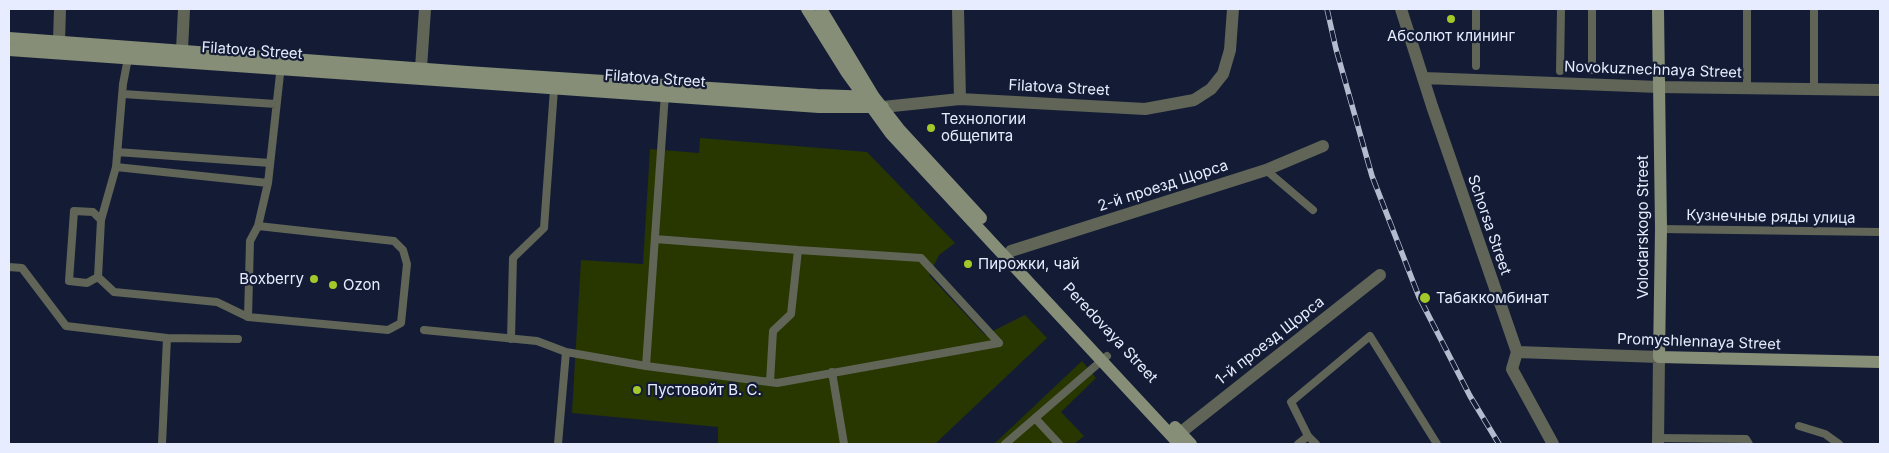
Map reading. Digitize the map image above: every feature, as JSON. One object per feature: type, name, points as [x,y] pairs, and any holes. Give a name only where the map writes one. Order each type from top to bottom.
[{"type":"main road","name":"Peredovaya Street","points":[[807,9],[847,73],[1011,251],[1104,358]]},
{"type":"main road","name":"Peredovaya Street","points":[[821,9],[891,134],[1180,439],[1191,444]]},
{"type":"main road","name":"Volodarskogo Street","points":[[1658,9],[1661,229],[1659,357]]},
{"type":"main road","points":[[9,38],[182,50],[281,64],[421,68],[666,90],[830,96],[873,102]]},
{"type":"main road","name":"Filatova Street","points":[[9,50],[128,58],[281,64],[554,88],[666,90],[819,107],[873,102]]},
{"type":"main road","points":[[830,96],[844,86],[847,73]]},
{"type":"main road","name":"Promyshlennaya Street","points":[[1659,357],[1880,362]]},
{"type":"street","points":[[59,41],[60,9]]},
{"type":"street","points":[[182,50],[184,9]]},
{"type":"street","points":[[421,68],[424,9]]},
{"type":"street","points":[[958,9],[960,99]]},
{"type":"street","name":"Filatova Street","points":[[873,102],[960,99],[1145,109],[1194,100],[1211,89],[1223,74],[1230,50],[1233,9]]},
{"type":"street","name":"Schorsa Street","points":[[1401,9],[1432,106],[1517,352],[1512,369],[1553,444]]},
{"type":"street","name":"Novokuznechnaya Street","points":[[1424,78],[1659,87],[1880,90]]},
{"type":"street","name":"2-й проезд Щорса","points":[[1011,251],[1266,170],[1323,146]]},
{"type":"street","name":"1-й проезд Щорса","points":[[1180,439],[1380,275]]},
{"type":"street","name":"Promyshlennaya Street","points":[[1517,352],[1659,357]]},
{"type":"street","name":"Volodarskogo Street","points":[[1658,441],[1659,357]]},
{"type":"lane","points":[[1476,9],[1476,66]]},
{"type":"lane","points":[[1560,71],[1561,9]]},
{"type":"lane","points":[[1592,9],[1592,70]]},
{"type":"lane","points":[[1747,9],[1747,88]]},
{"type":"lane","points":[[1814,9],[1814,90]]},
{"type":"lane","points":[[128,58],[122,94],[116,167],[101,220],[98,277],[114,292],[217,302],[248,317],[388,330],[401,323],[407,264],[403,250],[394,241],[258,226]]},
{"type":"lane","points":[[248,317],[250,241],[258,226],[268,183],[281,64]]},
{"type":"lane","points":[[511,339],[513,258],[544,228],[554,88]]},
{"type":"lane","points":[[646,366],[666,90]]},
{"type":"lane","points":[[122,94],[276,104]]},
{"type":"lane","points":[[117,152],[270,162]]},
{"type":"lane","points":[[116,167],[268,183]]},
{"type":"lane","points":[[1266,170],[1313,210]]},
{"type":"lane","points":[[98,277],[87,283],[69,281],[74,211],[93,212],[101,220]]},
{"type":"lane","name":"Кузнечные ряды улица","points":[[1661,229],[1880,232]]},
{"type":"lane","points":[[424,330],[537,341],[566,352],[646,366],[777,383],[999,342],[921,258],[655,239]]},
{"type":"lane","points":[[770,382],[773,331],[791,314],[798,250]]},
{"type":"lane","points":[[9,267],[22,268],[66,326],[167,338],[238,339]]},
{"type":"lane","points":[[1316,444],[1308,436],[1291,402],[1370,336],[1437,444]]},
{"type":"lane","points":[[162,444],[167,338]]},
{"type":"lane","points":[[558,444],[566,352]]},
{"type":"lane","points":[[1005,444],[1104,358]]},
{"type":"lane","points":[[832,372],[844,444]]},
{"type":"lane","points":[[1035,418],[1059,444]]},
{"type":"lane","points":[[1799,426],[1824,434],[1839,444]]},
{"type":"lane","points":[[1298,444],[1308,436]]},
{"type":"lane","points":[[1658,441],[1746,439],[1749,444]]},
{"type":"green space","points":[[700,138],[867,152],[955,243],[939,255],[929,275],[985,335],[1025,315],[1047,338],[935,444],[718,444],[718,427],[572,413],[581,260],[643,264],[650,149],[699,153]]},
{"type":"green space","points":[[1082,361],[1096,378],[1061,412],[1084,436],[1074,444],[994,444]]},
{"type":"railway","points":[[1327,9],[1336,49],[1372,176],[1419,297],[1470,396],[1499,444]]},
{"type":"place","name":"Абсолют клининг","points":[[1451,19]]},
{"type":"place","name":"Технологии общепита","points":[[931,128]]},
{"type":"place","name":"Пирожки, чай","points":[[968,264]]},
{"type":"place","name":"Boxberry","points":[[314,279]]},
{"type":"place","name":"Ozon","points":[[333,285]]},
{"type":"place","name":"Табаккомбинат","points":[[1425,298]]},
{"type":"place","name":"Пустовойт В. С.","points":[[637,390]]}]
